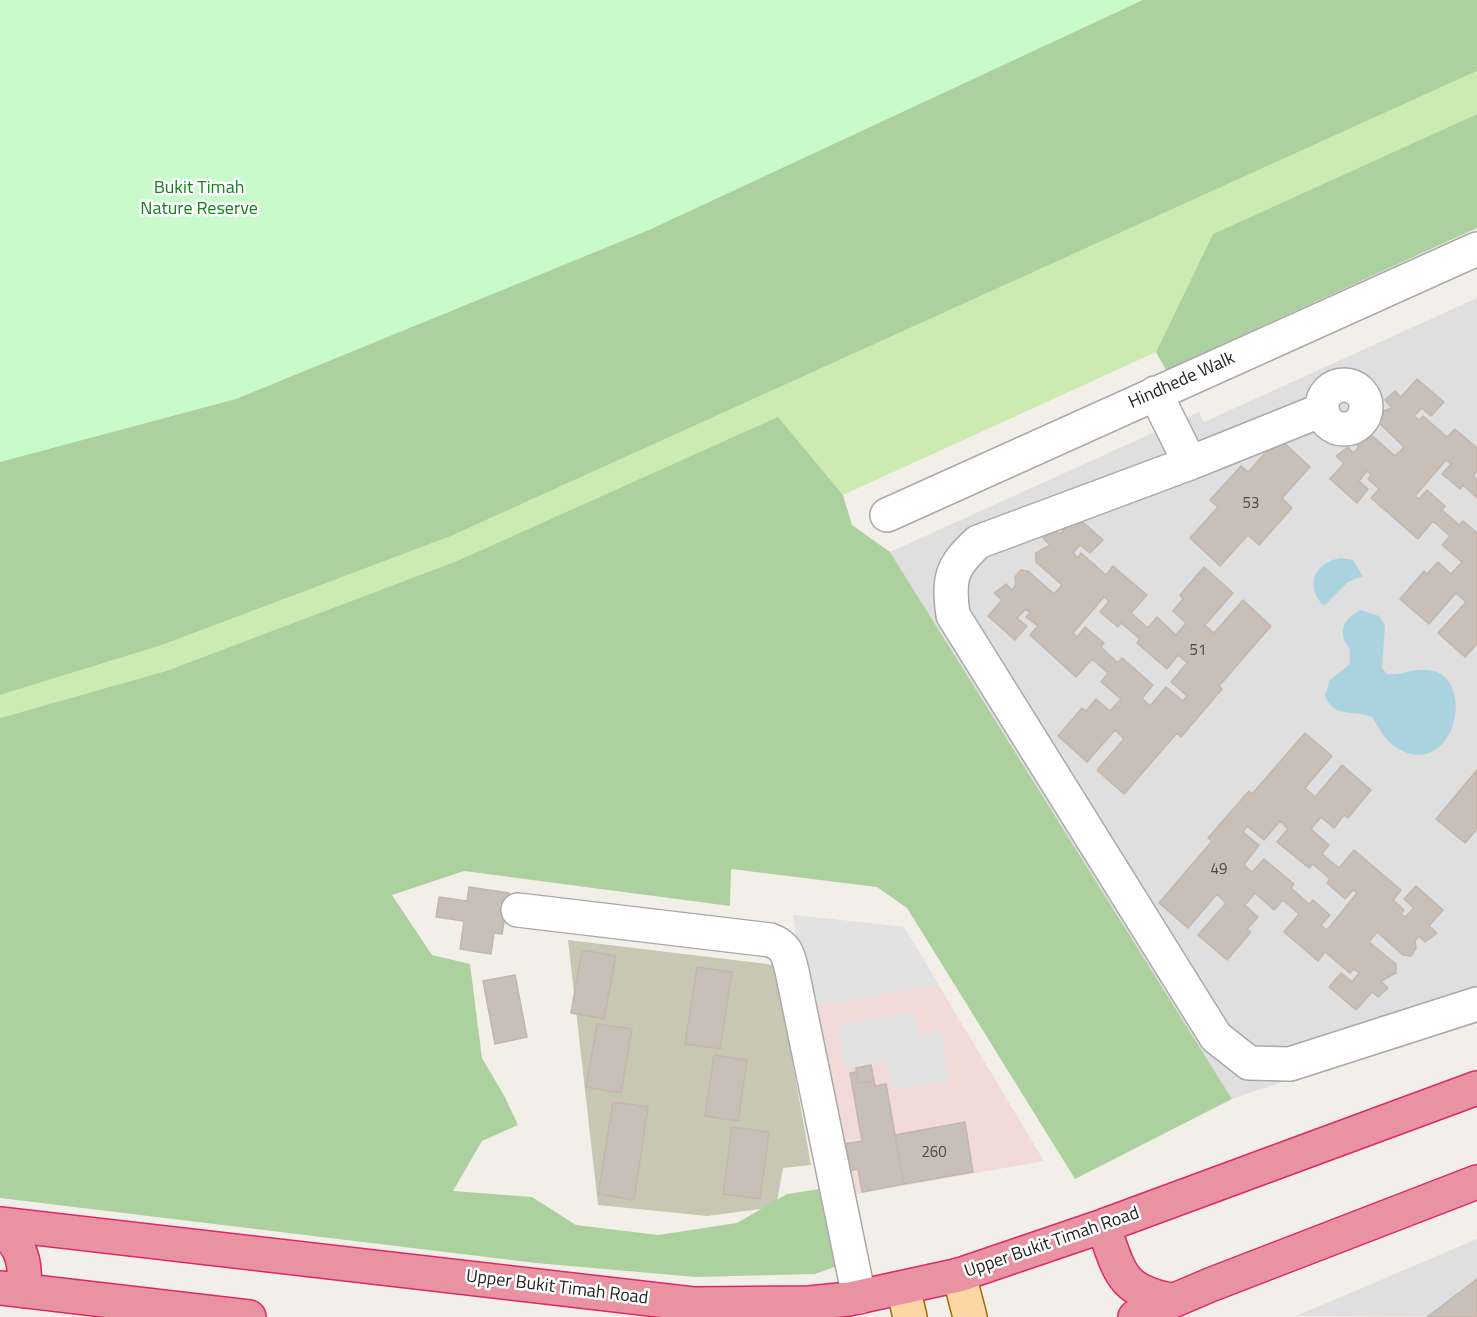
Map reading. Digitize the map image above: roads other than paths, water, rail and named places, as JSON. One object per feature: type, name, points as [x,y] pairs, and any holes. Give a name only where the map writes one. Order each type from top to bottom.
[{"type":"highway","name":"Upper Bukit Timah Road","points":[[0,1224],[693,1304],[809,1303],[859,1298],[906,1303],[959,1275],[1103,1226],[1477,1088]]},
{"type":"highway","points":[[1135,1317],[1175,1309],[1210,1285],[1477,1182]]},
{"type":"highway","points":[[1103,1226],[1118,1264],[1131,1287],[1175,1309]]},
{"type":"highway","points":[[0,1230],[13,1237],[26,1272],[12,1290]]},
{"type":"highway","points":[[12,1290],[249,1317]]},
{"type":"main road","points":[[959,1275],[970,1317]]},
{"type":"street","name":"Hindhede Walk","points":[[887,515],[1477,249]]},
{"type":"street","points":[[1155,393],[1190,464]]},
{"type":"street","points":[[1322,410],[1190,464],[978,542],[957,561],[949,590],[953,615],[1215,1037],[1249,1064],[1290,1064],[1477,1004]]},
{"type":"street","points":[[518,910],[771,940],[782,944],[788,954],[792,971],[859,1298]]},
{"type":"water","points":[[1341,558],[1353,560],[1363,576],[1348,582],[1324,606],[1314,591],[1315,576],[1324,564]]},
{"type":"water","points":[[1360,610],[1379,616],[1385,625],[1382,668],[1387,674],[1429,670],[1437,672],[1449,682],[1455,696],[1455,713],[1451,730],[1442,744],[1430,753],[1413,754],[1394,746],[1384,736],[1372,717],[1339,711],[1329,703],[1325,696],[1330,680],[1350,664],[1350,649],[1344,638],[1343,627],[1349,618]]},
{"type":"park label","name":"Bukit Timah Nature Reserve","points":[[199,199]]}]
